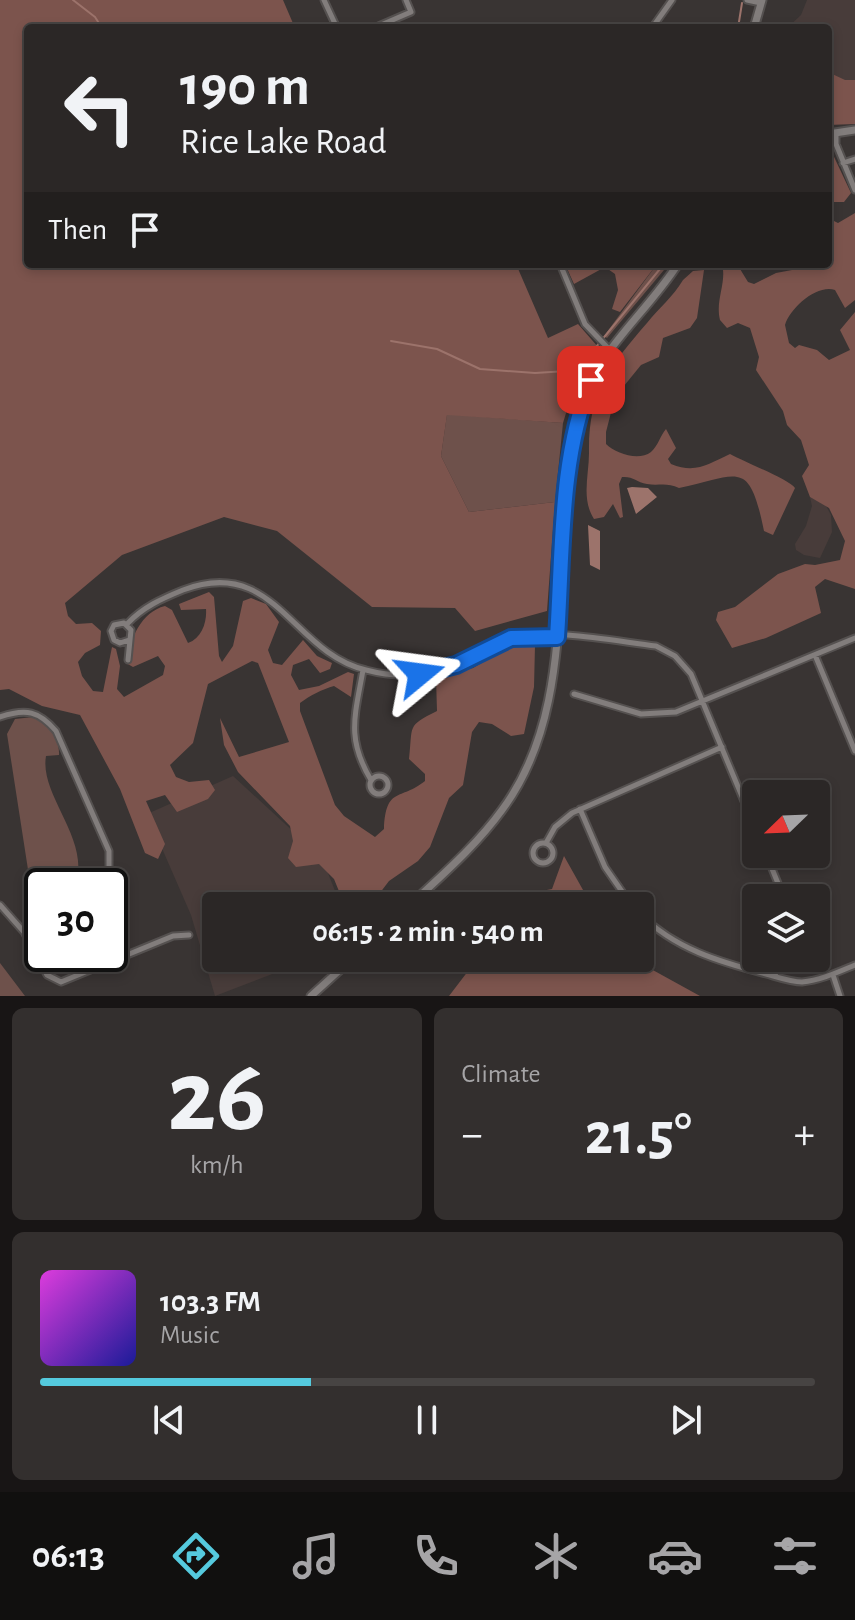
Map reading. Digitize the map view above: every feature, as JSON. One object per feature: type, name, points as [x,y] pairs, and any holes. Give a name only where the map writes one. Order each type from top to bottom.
[{"type":"main road","points":[[755,24],[762,1]]},
{"type":"main road","points":[[832,134],[855,130]]},
{"type":"main road","points":[[424,892],[469,849],[503,810],[528,769],[546,715],[557,637],[569,464],[577,414],[608,348],[654,301],[675,268]]},
{"type":"main road","points":[[311,996],[338,972]]},
{"type":"street","points":[[324,0],[335,24]]},
{"type":"street","points":[[383,24],[411,12],[406,0]]},
{"type":"street","points":[[655,24],[672,0]]},
{"type":"street","points":[[747,0],[762,1]]},
{"type":"street","points":[[832,134],[855,190]]},
{"type":"street","points":[[843,163],[855,159]]},
{"type":"street","points":[[562,268],[585,324],[608,348]]},
{"type":"street","points":[[129,640],[116,642],[111,634],[114,625],[127,624],[151,604],[186,589],[201,584],[232,583],[274,601],[311,641],[363,670],[393,675],[420,674],[456,665],[511,638],[557,637],[665,650],[691,674],[742,796]]},
{"type":"street","points":[[127,624],[132,633],[128,660]]},
{"type":"street","points":[[574,694],[641,714],[676,712],[855,638]]},
{"type":"street","points":[[815,655],[855,751]]},
{"type":"street","points":[[363,670],[353,740],[357,756],[371,780]]},
{"type":"street","points":[[0,717],[31,711],[43,715],[56,731],[109,851],[109,868]]},
{"type":"street","points":[[546,843],[563,818],[722,747]]},
{"type":"street","points":[[580,809],[605,867],[622,892]]},
{"type":"street","points":[[0,905],[24,935]]},
{"type":"street","points":[[654,926],[698,953],[800,982],[833,975],[855,965]]},
{"type":"street","points":[[128,954],[173,936],[189,935]]},
{"type":"street","points":[[46,972],[61,982],[85,972]]},
{"type":"street","points":[[775,976],[776,972]]},
{"type":"street","points":[[833,975],[839,995]]},
{"type":"shaded area","points":[[0,0],[283,0],[293,24],[24,24],[24,268],[518,268],[548,338],[578,324],[598,347],[576,380],[563,423],[447,415],[441,456],[469,512],[555,502],[547,611],[475,631],[455,608],[372,607],[277,531],[224,517],[122,555],[65,603],[68,616],[76,624],[92,623],[101,631],[100,645],[85,653],[78,662],[82,676],[93,691],[103,692],[112,647],[116,649],[120,666],[117,689],[124,697],[163,675],[165,666],[158,656],[133,667],[126,663],[138,628],[149,614],[165,606],[172,610],[188,643],[203,629],[206,609],[181,610],[179,604],[209,592],[214,597],[222,662],[233,646],[243,601],[251,598],[266,604],[279,622],[268,650],[273,663],[282,665],[303,640],[317,656],[332,663],[330,669],[320,673],[309,659],[293,665],[291,675],[299,690],[319,686],[348,672],[354,674],[351,697],[334,686],[300,703],[300,711],[335,805],[344,816],[375,837],[384,829],[391,800],[425,781],[425,774],[409,759],[411,740],[416,724],[437,711],[436,678],[473,668],[516,642],[535,645],[534,687],[524,734],[511,736],[492,724],[479,722],[472,732],[463,785],[449,798],[430,847],[418,861],[389,881],[381,892],[339,892],[334,879],[319,864],[296,867],[288,858],[293,841],[290,826],[238,772],[224,745],[220,718],[239,757],[289,742],[258,663],[252,661],[208,684],[193,743],[170,765],[176,777],[189,782],[209,780],[215,790],[208,799],[177,812],[165,795],[146,801],[165,844],[158,859],[145,853],[120,789],[80,715],[42,706],[9,689],[0,690]]},
{"type":"shaded area","points":[[807,0],[855,0],[855,124],[832,116],[832,24],[791,24],[801,15]]},
{"type":"shaded area","points":[[832,74],[845,80],[855,80],[855,124],[832,125]]},
{"type":"shaded area","points":[[832,153],[851,193],[844,202],[832,202]]},
{"type":"shaded area","points":[[855,213],[855,300],[845,308],[835,290],[820,291],[798,305],[785,325],[789,343],[795,348],[799,345],[817,350],[829,360],[850,350],[840,330],[855,312],[855,589],[825,579],[815,587],[821,613],[766,638],[732,648],[716,620],[718,612],[735,607],[778,574],[805,564],[840,560],[845,541],[829,508],[810,497],[802,476],[809,465],[801,440],[787,425],[783,411],[756,370],[759,357],[750,328],[738,323],[727,328],[720,320],[722,268],[739,268],[748,282],[754,284],[793,268],[832,268],[832,220],[838,223]]},
{"type":"shaded area","points":[[567,268],[603,268],[574,284]]},
{"type":"shaded area","points":[[606,268],[654,268],[620,312],[612,309],[618,290],[615,274]]},
{"type":"shaded area","points":[[654,268],[666,268],[607,338],[604,336]]},
{"type":"shaded area","points":[[704,270],[697,318],[690,328],[663,338],[659,357],[641,365],[615,397],[606,444],[628,455],[646,455],[653,450],[666,429],[676,448],[668,459],[671,464],[695,468],[730,454],[784,480],[795,488],[773,535],[764,531],[753,492],[747,482],[739,477],[679,488],[622,477],[619,484],[623,517],[620,518],[613,504],[604,517],[594,519],[590,511],[587,487],[590,432],[592,414],[603,382],[622,353],[683,280],[693,271]]},
{"type":"shaded area","points":[[447,414],[563,423],[555,502],[469,512],[441,456]]},
{"type":"shaded area","points":[[627,488],[648,488],[657,497],[636,514]]},
{"type":"shaded area","points":[[810,497],[825,504],[831,515],[832,532],[820,558],[804,555],[796,550],[795,544],[806,526],[812,506]]},
{"type":"shaded area","points":[[588,525],[600,531],[600,570],[590,565]]},
{"type":"shaded area","points":[[33,717],[55,737],[59,755],[46,756],[46,771],[77,852],[78,868],[28,868],[7,734],[15,719]]},
{"type":"shaded area","points":[[233,776],[322,858],[335,892],[202,892],[202,952],[191,915],[147,814]]},
{"type":"shaded area","points":[[564,856],[584,892],[536,892],[552,889]]},
{"type":"shaded area","points":[[0,963],[25,996],[0,996]]},
{"type":"shaded area","points":[[654,971],[700,996],[449,996],[467,972]]},
{"type":"shaded area","points":[[208,972],[278,972],[215,996]]},
{"type":"waterway","points":[[73,0],[99,24]]},
{"type":"waterway","points":[[739,24],[742,3]]},
{"type":"waterway","points":[[391,341],[437,349],[480,369],[535,373],[567,371],[592,352],[661,268]]},
{"type":"route","points":[[420,674],[456,665],[511,638],[557,637],[569,464],[577,414],[591,380]]}]
